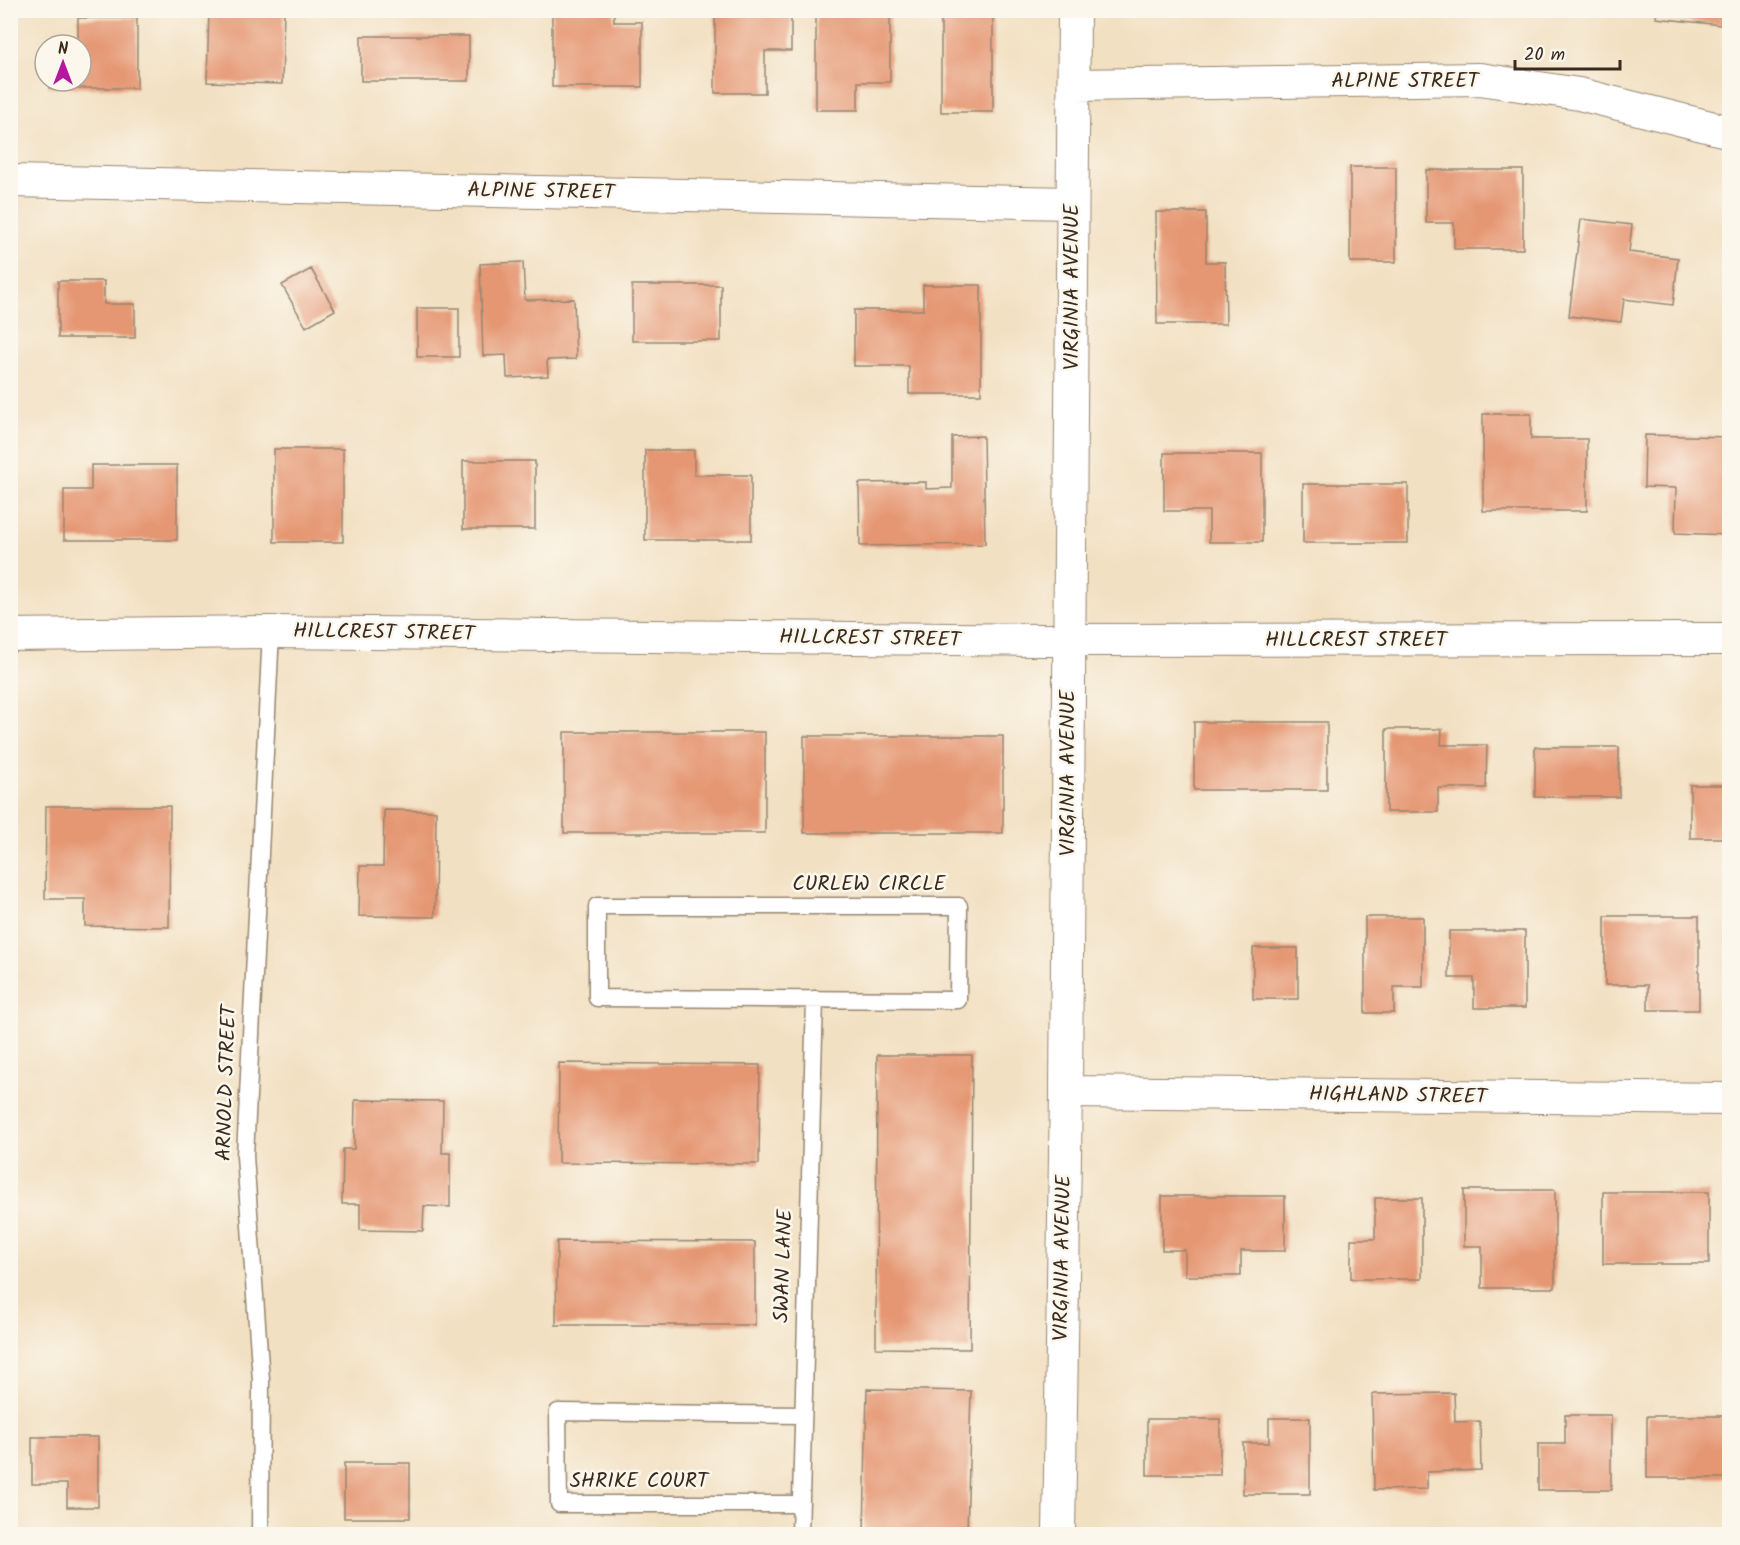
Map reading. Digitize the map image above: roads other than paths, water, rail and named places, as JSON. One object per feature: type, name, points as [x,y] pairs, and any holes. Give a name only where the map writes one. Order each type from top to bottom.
[{"type":"street","name":"VIRGINIA AVENUE","points":[[1059,1534],[1066,1092],[1074,10]]},
{"type":"street","name":"ALPINE STREET","points":[[1074,85],[1480,79],[1580,94],[1730,132]]},
{"type":"street","name":"ALPINE STREET","points":[[10,181],[1072,203]]},
{"type":"street","name":"HILLCREST STREET","points":[[10,635],[270,632],[1069,640],[1730,639]]},
{"type":"street","name":"HIGHLAND STREET","points":[[1066,1092],[1730,1099]]},
{"type":"lane","name":"ARNOLD STREET","points":[[260,1534],[261,1380],[245,1156],[270,632]]},
{"type":"lane","name":"CURLEW CIRCLE","points":[[597,906],[959,906],[957,1000],[815,999],[597,998],[597,906]]},
{"type":"lane","name":"SWAN LANE","points":[[800,1534],[815,999]]},
{"type":"lane","name":"SHRIKE COURT","points":[[801,1504],[560,1504],[558,1412],[802,1415]]}]
